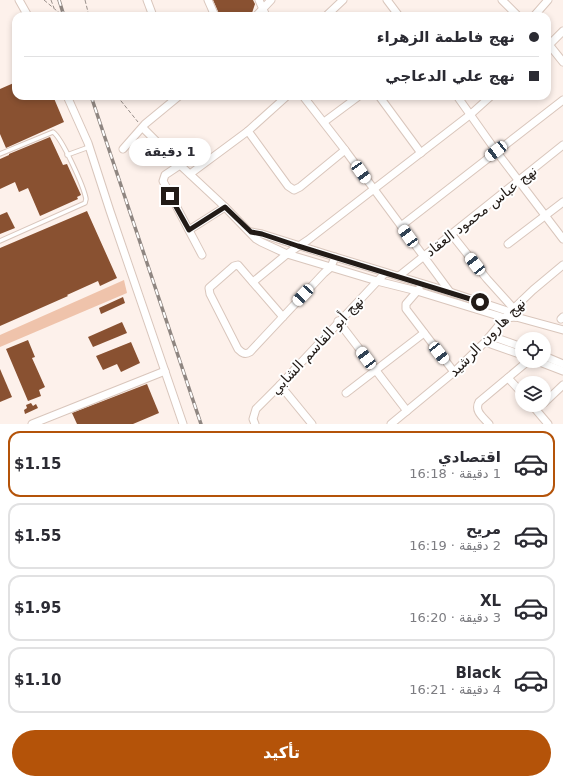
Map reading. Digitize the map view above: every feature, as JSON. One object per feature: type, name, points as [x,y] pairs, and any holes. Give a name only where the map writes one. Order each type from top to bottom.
[{"type":"street","points":[[19,0],[26,12]]},
{"type":"street","points":[[148,0],[152,12]]},
{"type":"street","points":[[208,0],[213,12]]},
{"type":"street","points":[[259,0],[264,12]]},
{"type":"street","points":[[260,12],[271,0]]},
{"type":"street","points":[[330,12],[343,0]]},
{"type":"street","points":[[387,0],[396,12]]},
{"type":"street","points":[[502,0],[514,12]]},
{"type":"street","points":[[538,12],[548,0]]},
{"type":"street","points":[[551,42],[563,31]]},
{"type":"street","points":[[551,48],[563,62]]},
{"type":"street","points":[[69,100],[90,147],[183,424]]},
{"type":"street","points":[[124,150],[145,124],[174,100]]},
{"type":"street","points":[[190,174],[248,131],[283,100]]},
{"type":"street","points":[[306,100],[450,292]]},
{"type":"street","points":[[324,122],[354,100]]},
{"type":"street","points":[[382,100],[421,153]]},
{"type":"street","points":[[460,100],[496,151],[563,239]]},
{"type":"street","points":[[253,282],[287,254],[374,190],[471,114],[487,100]]},
{"type":"street","points":[[401,226],[563,100]]},
{"type":"street","points":[[143,128],[251,232],[256,239],[261,242],[287,254],[377,281],[509,313]]},
{"type":"street","points":[[248,131],[288,186],[294,190],[300,187],[345,150]]},
{"type":"street","name":"نهج عباس محمود العقاد","points":[[399,276],[520,181],[563,145]]},
{"type":"street","points":[[180,165],[165,175],[163,181],[202,255]]},
{"type":"street","points":[[508,244],[563,202]]},
{"type":"street","points":[[189,230],[225,207]]},
{"type":"street","points":[[251,232],[262,234],[450,292],[509,313],[516,317],[563,330]]},
{"type":"street","points":[[452,234],[487,279],[509,313]]},
{"type":"street","points":[[324,273],[322,265],[326,254]]},
{"type":"street","points":[[283,316],[238,265],[234,266],[210,286],[210,294],[238,349],[243,354],[246,354],[250,352],[331,267],[335,257]]},
{"type":"street","name":"نهج هارون الرشيد","points":[[391,424],[454,372],[491,336],[509,313],[563,265]]},
{"type":"street","name":"نهج أبو القاسم الشابي","points":[[254,421],[256,409],[385,273]]},
{"type":"street","points":[[423,284],[406,304],[406,309],[454,372]]},
{"type":"street","points":[[338,321],[407,411]]},
{"type":"street","points":[[346,393],[424,333]]},
{"type":"street","points":[[491,336],[515,345]]},
{"type":"street","points":[[485,342],[515,353]]},
{"type":"street","points":[[551,359],[563,364]]},
{"type":"street","points":[[551,366],[563,371]]},
{"type":"street","points":[[489,424],[477,410],[476,406],[520,368]]},
{"type":"street","points":[[32,424],[165,371]]},
{"type":"street","points":[[508,378],[515,386]]},
{"type":"street","points":[[280,385],[312,424]]},
{"type":"street","points":[[551,396],[563,385]]},
{"type":"street","points":[[540,412],[548,424]]},
{"type":"lane","points":[[0,154],[53,132],[58,137],[68,155],[86,196],[85,203],[0,241]]},
{"type":"lane","points":[[68,155],[90,147]]},
{"type":"path","points":[[44,0],[58,12]]},
{"type":"path","points":[[51,0],[54,9]]},
{"type":"path","points":[[85,0],[88,12]]},
{"type":"path","points":[[120,100],[143,128]]},
{"type":"shaded area","points":[[124,280],[127,293],[0,347],[0,335]]},
{"type":"building","points":[[213,0],[253,0],[255,4],[252,12],[218,12]]},
{"type":"building","points":[[12,84],[12,100],[55,100],[64,122],[6,148],[0,134],[0,89]]},
{"type":"building","points":[[50,137],[63,165],[67,164],[81,195],[77,197],[78,199],[40,216],[28,188],[19,192],[15,182],[0,189],[0,159]]},
{"type":"building","points":[[87,211],[117,278],[100,286],[98,281],[0,326],[0,248]]},
{"type":"building","points":[[7,212],[15,228],[0,234],[0,215]]},
{"type":"building","points":[[123,297],[125,303],[101,314],[99,308]]},
{"type":"building","points":[[122,322],[127,333],[93,347],[88,337]]},
{"type":"building","points":[[28,340],[35,357],[32,358],[45,387],[39,390],[41,396],[28,401],[6,349]]},
{"type":"building","points":[[131,342],[140,363],[121,372],[117,364],[103,370],[96,356]]},
{"type":"building","points":[[0,369],[12,397],[0,402]]},
{"type":"building","points":[[147,384],[159,413],[133,424],[77,424],[72,413]]},
{"type":"building","points":[[31,403],[33,406],[36,404],[38,408],[25,414],[24,410],[27,408],[26,405]]},
{"type":"railway","points":[[59,0],[63,12]]},
{"type":"railway","points":[[92,100],[201,424]]},
{"type":"route","points":[[170,196],[189,230],[225,207],[251,232],[262,234],[480,302]]}]
